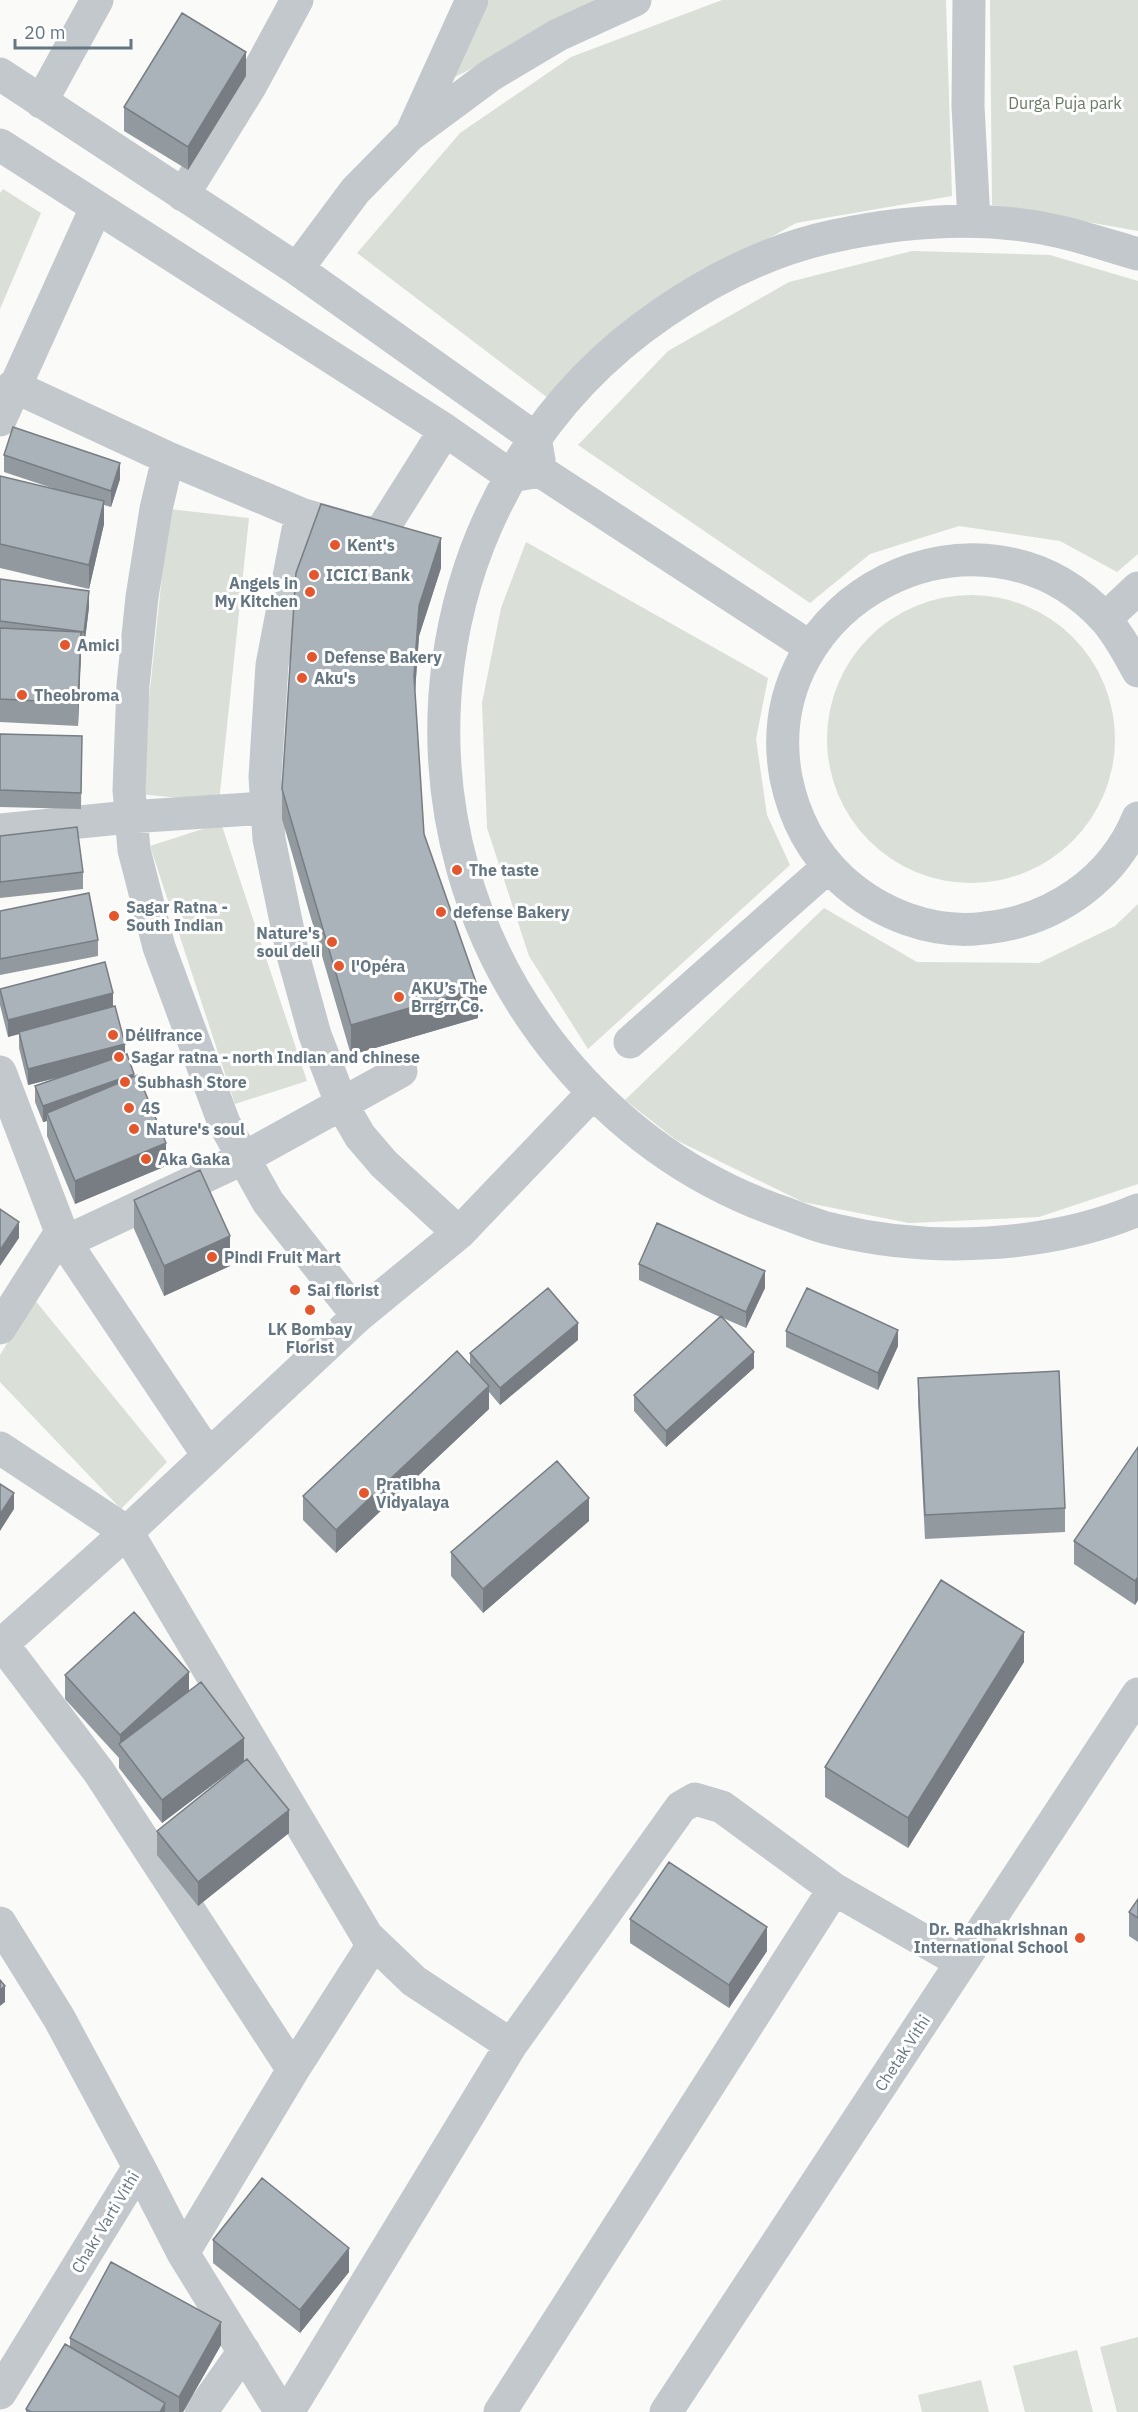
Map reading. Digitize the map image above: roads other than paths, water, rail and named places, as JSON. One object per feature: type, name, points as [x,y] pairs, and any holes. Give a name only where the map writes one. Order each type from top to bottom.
[{"type":"street","points":[[41,102],[97,0]]},
{"type":"street","points":[[183,195],[251,85],[297,0]]},
{"type":"street","points":[[410,135],[472,0]]},
{"type":"street","points":[[297,269],[355,191],[410,135],[491,75],[558,35],[635,0]]},
{"type":"street","points":[[969,0],[968,106],[974,221]]},
{"type":"street","points":[[0,74],[297,269],[535,438]]},
{"type":"street","points":[[0,145],[445,430],[526,473],[810,647]]},
{"type":"street","points":[[0,420],[13,386],[96,208]]},
{"type":"street","points":[[1138,254],[1058,231],[974,221],[902,224],[830,236],[751,264],[695,292],[635,332],[581,382],[535,438],[526,473],[470,563],[447,656],[442,751],[453,834],[485,937],[531,1021],[592,1094],[664,1154],[746,1200],[834,1230],[927,1244],[1021,1241],[1112,1221],[1138,1210]]},
{"type":"street","points":[[13,386],[168,458],[301,514],[363,532],[376,533],[389,519],[445,430]]},
{"type":"street","points":[[168,458],[156,509],[132,685],[129,817],[134,850],[159,947],[224,1123],[242,1160],[268,1202],[358,1316]]},
{"type":"street","points":[[301,514],[272,665],[266,808],[293,955],[315,1035],[342,1105],[360,1136],[384,1164],[459,1233]]},
{"type":"street","points":[[1138,670],[1124,645],[1105,619],[1076,594],[1043,576],[1007,564],[969,560],[931,563],[896,574],[862,593],[834,617],[810,647],[793,682],[786,711],[783,760],[790,798],[806,835],[828,867],[852,889],[880,907],[909,920],[941,928],[974,930],[1006,926],[1037,916],[1067,902],[1093,883],[1115,859],[1138,818]]},
{"type":"street","points":[[1105,619],[1138,588]]},
{"type":"street","points":[[0,830],[129,817],[266,808]]},
{"type":"street","points":[[630,1042],[828,867]]},
{"type":"street","points":[[0,1328],[63,1237],[242,1160],[401,1071]]},
{"type":"street","points":[[0,1072],[63,1237],[208,1455]]},
{"type":"street","points":[[293,2070],[99,1772],[1,1644],[127,1532],[358,1316],[459,1233],[592,1094]]},
{"type":"street","points":[[0,1448],[127,1532],[367,1936],[414,1981],[511,2045]]},
{"type":"street","name":"Chetak Vithi","points":[[666,2412],[1138,1694]]},
{"type":"street","points":[[288,2412],[511,2045],[681,1807],[695,1799],[722,1807],[834,1889],[962,1962]]},
{"type":"street","points":[[500,2412],[834,1889]]},
{"type":"street","name":"Chakr Varti Vithi","points":[[0,1923],[58,2018],[139,2167],[0,2393]]},
{"type":"street","points":[[183,2253],[293,2070],[374,1943]]},
{"type":"street","points":[[139,2167],[183,2253],[281,2412]]},
{"type":"street","points":[[201,2412],[244,2351]]},
{"type":"place","name":"Kent's","points":[[335,545]]},
{"type":"place","name":"ICICI Bank","points":[[314,575]]},
{"type":"place","name":"Angels in My Kitchen","points":[[310,592]]},
{"type":"place","name":"Amici","points":[[65,645]]},
{"type":"place","name":"Defense Bakery","points":[[312,657]]},
{"type":"place","name":"Aku's","points":[[302,678]]},
{"type":"place","name":"Theobroma","points":[[22,695]]},
{"type":"place","name":"The taste","points":[[457,870]]},
{"type":"place","name":"defense Bakery","points":[[441,912]]},
{"type":"place","name":"Sagar Ratna - South Indian","points":[[114,916]]},
{"type":"place","name":"Nature's soul deli","points":[[332,942]]},
{"type":"place","name":"l'Opéra","points":[[339,966]]},
{"type":"place","name":"AKU’s The Brrgrr Co.","points":[[399,997]]},
{"type":"place","name":"Délifrance","points":[[113,1035]]},
{"type":"place","name":"Sagar ratna - north Indian and chinese","points":[[119,1057]]},
{"type":"place","name":"Subhash Store","points":[[125,1082]]},
{"type":"place","name":"4S","points":[[129,1108]]},
{"type":"place","name":"Nature's soul","points":[[134,1129]]},
{"type":"place","name":"Aka Gaka","points":[[146,1159]]},
{"type":"place","name":"Pindi Fruit Mart","points":[[212,1257]]},
{"type":"place","name":"Sai florist","points":[[295,1290]]},
{"type":"place","name":"LK Bombay Florist","points":[[310,1310]]},
{"type":"place","name":"Pratibha Vidyalaya","points":[[364,1493]]},
{"type":"place","name":"Dr. Radhakrishnan International School","points":[[1080,1938]]},
{"type":"park label","name":"Durga Puja park","points":[[1065,103]]}]
